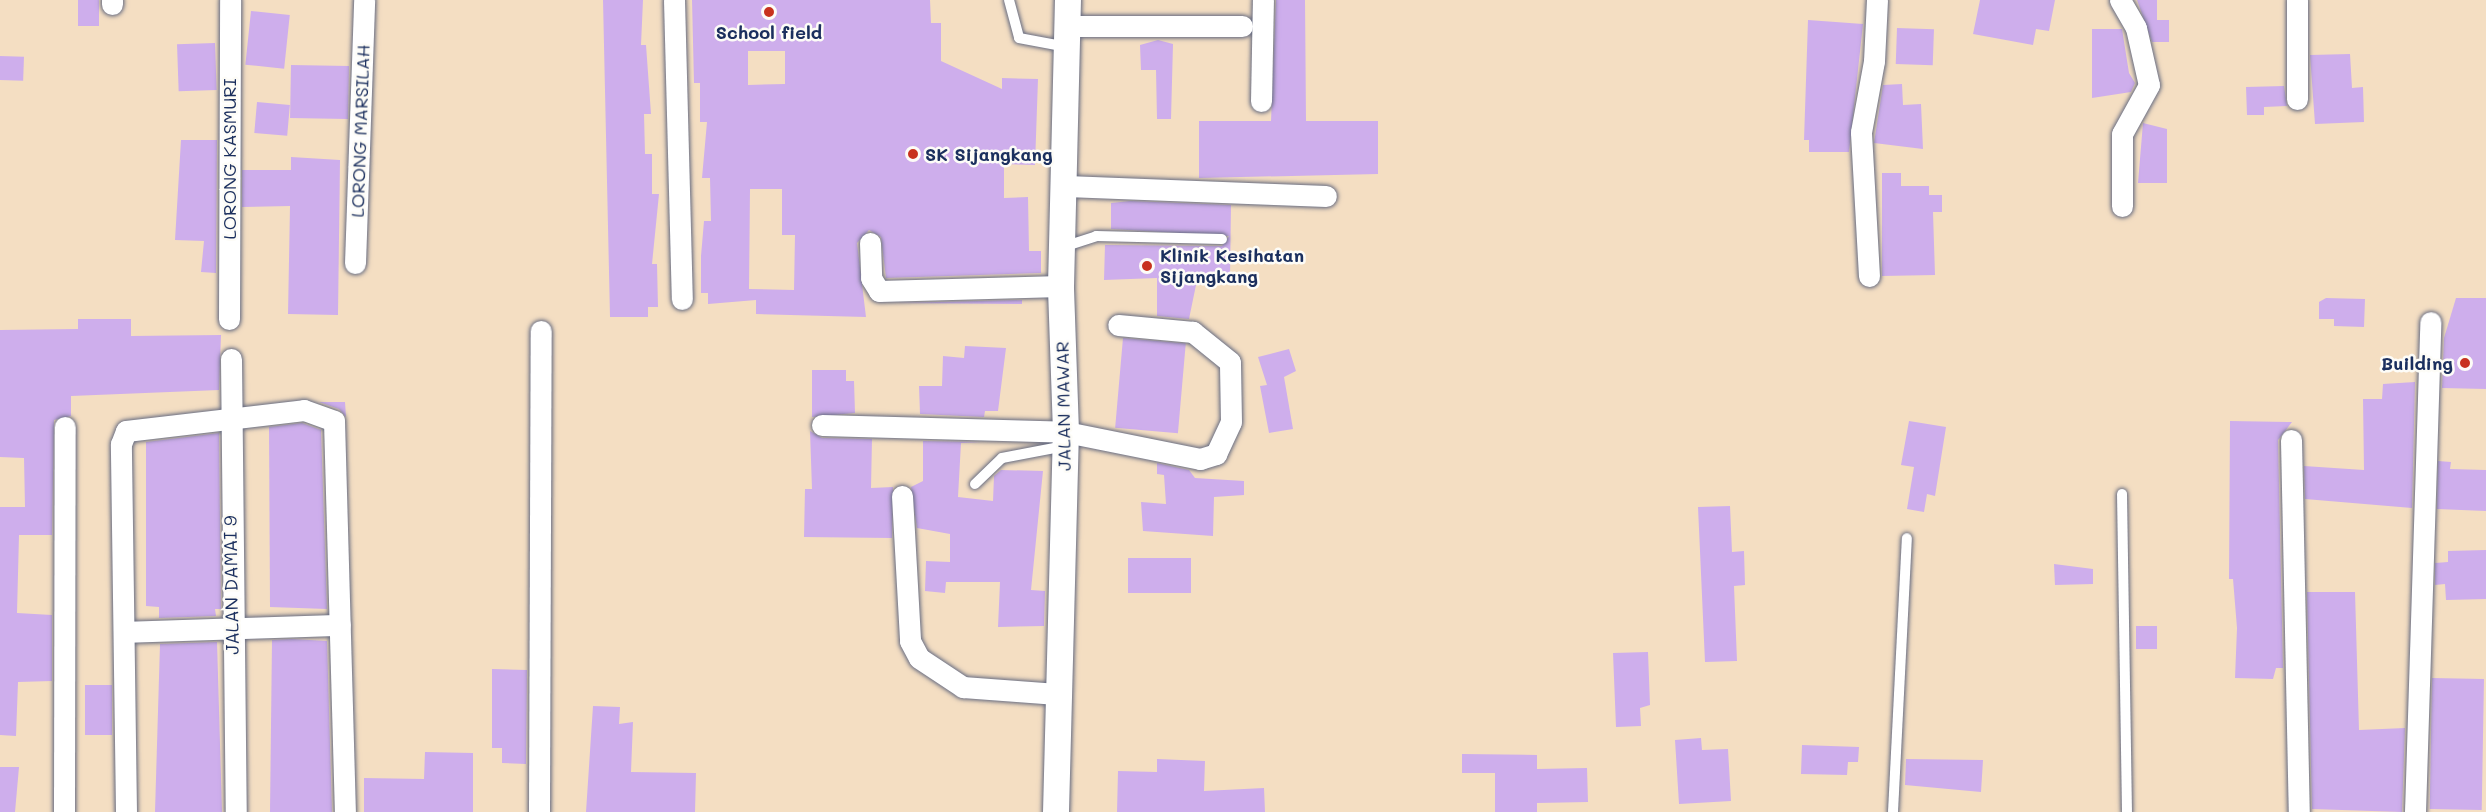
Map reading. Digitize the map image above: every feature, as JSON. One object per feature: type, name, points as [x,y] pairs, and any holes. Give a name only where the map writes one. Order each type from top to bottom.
[{"type":"street","name":"LORONG KASMURI","points":[[229,319],[230,0]]},
{"type":"street","name":"LORONG MARSILAH","points":[[355,263],[363,0]]},
{"type":"street","points":[[674,0],[682,299]]},
{"type":"street","name":"JALAN MAWAR","points":[[1056,812],[1066,439],[1060,286],[1066,186],[1068,0]]},
{"type":"street","points":[[1261,100],[1263,0]]},
{"type":"street","points":[[1869,276],[1861,132],[1874,61],[1877,0]]},
{"type":"street","points":[[2120,0],[2136,28],[2149,85],[2122,134],[2122,206]]},
{"type":"street","points":[[2297,0],[2297,99]]},
{"type":"street","points":[[1068,36],[1242,26]]},
{"type":"street","points":[[1066,186],[1326,196]]},
{"type":"street","points":[[870,243],[871,278],[879,291],[1060,286]]},
{"type":"street","points":[[2415,812],[2430,322]]},
{"type":"street","points":[[822,425],[1066,439],[1200,459],[1216,454],[1226,443],[1230,362],[1214,344],[1193,332],[1118,325]]},
{"type":"street","points":[[539,812],[541,331]]},
{"type":"street","name":"JALAN DAMAI 9","points":[[231,359],[229,419],[231,629],[236,812]]},
{"type":"street","points":[[126,812],[121,444],[126,431],[304,410],[334,421],[345,812]]},
{"type":"street","points":[[64,812],[65,427]]},
{"type":"street","points":[[2291,440],[2299,812]]},
{"type":"street","points":[[902,496],[910,641],[919,658],[963,687],[1058,694]]},
{"type":"street","points":[[124,632],[340,625]]},
{"type":"lane","points":[[1010,0],[1019,38],[1068,36]]},
{"type":"lane","points":[[1063,247],[1096,236],[1222,238]]},
{"type":"lane","points":[[975,484],[1002,458],[1066,439]]},
{"type":"lane","points":[[2122,494],[2127,812]]},
{"type":"lane","points":[[1893,812],[1907,538]]},
{"type":"building","points":[[78,0],[99,0],[99,26],[78,26]]},
{"type":"building","points":[[603,0],[643,0],[641,45],[646,45],[651,114],[644,114],[645,154],[652,154],[652,194],[659,194],[652,264],[657,264],[658,307],[648,307],[648,317],[610,317]]},
{"type":"building","name":"SK Sijangkang","points":[[692,0],[930,0],[931,23],[941,23],[941,61],[1002,89],[1002,78],[1038,79],[1035,165],[1004,164],[1004,198],[1028,197],[1029,251],[1041,251],[1041,273],[886,278],[881,237],[869,230],[857,243],[866,317],[756,314],[756,300],[708,304],[708,293],[701,293],[704,221],[711,221],[710,178],[702,178],[707,122],[700,122],[700,83],[694,83]],"holes":[[[748,51],[785,51],[785,84],[748,85]],[[750,189],[782,189],[782,235],[795,235],[794,290],[749,289]]]},
{"type":"building","points":[[1276,0],[1305,0],[1306,121],[1378,121],[1378,174],[1199,178],[1199,121],[1271,121]]},
{"type":"building","points":[[1980,0],[2055,0],[2049,31],[2036,29],[2033,45],[1973,34]]},
{"type":"building","points":[[2137,0],[2157,0],[2157,20],[2169,20],[2169,42],[2152,42]]},
{"type":"building","points":[[251,11],[290,15],[284,69],[245,65]]},
{"type":"building","points":[[1808,20],[1863,24],[1849,152],[1809,152],[1809,140],[1804,140]]},
{"type":"building","points":[[1897,28],[1934,29],[1933,65],[1896,64]]},
{"type":"building","points":[[2092,29],[2122,29],[2129,73],[2135,83],[2131,92],[2092,98]]},
{"type":"building","points":[[1158,40],[1173,44],[1171,119],[1157,119],[1156,70],[1141,70],[1140,45]]},
{"type":"building","points":[[215,43],[217,90],[179,91],[177,44]]},
{"type":"building","points":[[2350,54],[2352,88],[2363,87],[2364,122],[2315,124],[2310,55]]},
{"type":"building","points":[[0,56],[24,57],[23,81],[0,80]]},
{"type":"building","points":[[291,65],[349,66],[348,119],[290,118]]},
{"type":"building","points":[[1902,84],[1903,105],[1921,104],[1923,149],[1874,143],[1883,85]]},
{"type":"building","points":[[2284,86],[2287,106],[2264,107],[2264,115],[2247,115],[2246,87]]},
{"type":"building","points":[[257,102],[290,105],[287,136],[254,133]]},
{"type":"building","points":[[2143,123],[2167,129],[2167,183],[2138,183]]},
{"type":"building","points":[[181,140],[217,140],[216,273],[201,272],[204,241],[175,240]]},
{"type":"building","points":[[291,157],[340,160],[338,315],[288,314],[290,206],[242,207],[242,170],[291,170]]},
{"type":"building","points":[[1882,173],[1901,173],[1901,186],[1929,186],[1929,195],[1942,195],[1942,212],[1933,212],[1935,275],[1882,276]]},
{"type":"building","points":[[1130,201],[1231,205],[1230,278],[1222,278],[1222,285],[1196,285],[1189,319],[1157,316],[1157,278],[1104,280],[1105,245],[1222,246],[1229,236],[1111,229],[1111,203]]},
{"type":"building","name":"Building","points":[[2326,298],[2365,299],[2364,327],[2334,326],[2334,319],[2319,319],[2319,302]]},
{"type":"building","name":"Building","points":[[2456,298],[2486,298],[2486,389],[2442,388],[2444,338]]},
{"type":"building","points":[[1022,300],[1022,304],[896,303]]},
{"type":"building","points":[[78,319],[131,319],[131,336],[221,335],[219,390],[71,396],[71,416],[54,420],[52,535],[19,535],[17,613],[52,615],[52,681],[18,682],[16,736],[0,735],[0,507],[25,507],[24,458],[0,457],[0,330],[78,329]]},
{"type":"building","points":[[1123,338],[1186,343],[1178,433],[1115,428]]},
{"type":"building","points":[[965,346],[1006,348],[998,411],[985,411],[984,417],[920,414],[919,386],[942,386],[943,356],[964,358]]},
{"type":"building","points":[[1289,349],[1296,371],[1284,377],[1293,429],[1269,433],[1260,386],[1267,385],[1258,357]]},
{"type":"building","points":[[812,370],[846,370],[846,381],[854,381],[855,413],[812,417]]},
{"type":"building","points":[[2415,382],[2412,508],[2305,499],[2304,466],[2364,470],[2363,399],[2382,399],[2383,384]]},
{"type":"building","points":[[319,402],[345,402],[346,417],[339,409]]},
{"type":"building","points":[[1909,421],[1946,427],[1935,496],[1927,494],[1924,512],[1907,509],[1914,467],[1901,465]]},
{"type":"building","points":[[2230,421],[2292,422],[2278,440],[2283,668],[2276,668],[2273,679],[2235,678],[2237,628],[2233,579],[2229,579]]},
{"type":"building","points":[[302,423],[321,430],[327,609],[270,607],[269,427]]},
{"type":"building","points":[[810,431],[822,438],[872,439],[871,488],[893,487],[892,538],[804,537],[805,489],[812,489]]},
{"type":"building","points":[[219,433],[221,609],[215,609],[216,616],[159,618],[159,607],[146,606],[146,442]]},
{"type":"building","points":[[923,441],[982,442],[961,443],[958,497],[993,501],[994,476],[1001,470],[1043,471],[1031,590],[1045,591],[1044,626],[998,627],[1000,582],[946,582],[945,593],[925,591],[926,561],[950,562],[950,534],[917,528],[911,487],[923,481]]},
{"type":"building","points":[[2438,461],[2451,462],[2450,469],[2486,470],[2486,511],[2437,509]]},
{"type":"building","points":[[1157,463],[1189,470],[1195,478],[1244,481],[1244,495],[1214,497],[1213,536],[1143,531],[1141,502],[1166,504],[1164,475],[1157,474]]},
{"type":"building","points":[[1730,506],[1732,552],[1744,551],[1745,585],[1734,586],[1737,661],[1705,662],[1698,507]]},
{"type":"building","points":[[2486,550],[2486,599],[2446,600],[2445,584],[2435,585],[2435,563],[2448,562],[2448,551]]},
{"type":"building","points":[[1128,558],[1191,558],[1191,593],[1128,593]]},
{"type":"building","points":[[2054,564],[2093,569],[2093,584],[2055,585]]},
{"type":"building","points":[[2307,592],[2355,592],[2359,730],[2405,728],[2402,812],[2312,809]]},
{"type":"building","points":[[2136,626],[2157,626],[2157,649],[2136,649]]},
{"type":"building","points":[[272,640],[327,641],[332,812],[270,812]]},
{"type":"building","points":[[217,642],[222,812],[155,812],[160,644]]},
{"type":"building","points":[[1648,652],[1650,705],[1640,708],[1641,726],[1616,727],[1613,653]]},
{"type":"building","points":[[492,669],[527,670],[526,764],[502,763],[502,748],[492,748]]},
{"type":"building","points":[[2432,678],[2484,679],[2482,810],[2430,809]]},
{"type":"building","points":[[85,685],[112,685],[112,735],[85,735]]},
{"type":"building","points":[[593,706],[620,707],[619,724],[633,722],[631,772],[696,773],[695,812],[586,812]]},
{"type":"building","points":[[1701,738],[1702,750],[1728,749],[1731,801],[1679,804],[1675,740]]},
{"type":"building","points":[[1802,745],[1859,747],[1858,762],[1848,762],[1847,775],[1801,774]]},
{"type":"building","points":[[425,752],[473,753],[473,812],[364,812],[364,778],[424,779]]},
{"type":"building","points":[[1462,754],[1537,755],[1537,769],[1587,768],[1588,802],[1537,803],[1537,812],[1495,812],[1495,773],[1462,773]]},
{"type":"building","points":[[1157,759],[1205,761],[1204,791],[1264,788],[1265,812],[1117,812],[1118,771],[1157,772]]},
{"type":"building","points":[[1906,759],[1983,760],[1981,792],[1905,785]]},
{"type":"building","points":[[0,767],[19,767],[15,812],[0,812]]},
{"type":"place","name":"School field","points":[[769,12]]},
{"type":"place","name":"SK Sijangkang","points":[[913,154]]},
{"type":"place","name":"Klinik Kesihatan Sijangkang","points":[[1147,266]]},
{"type":"place","name":"Building","points":[[2465,363]]}]
